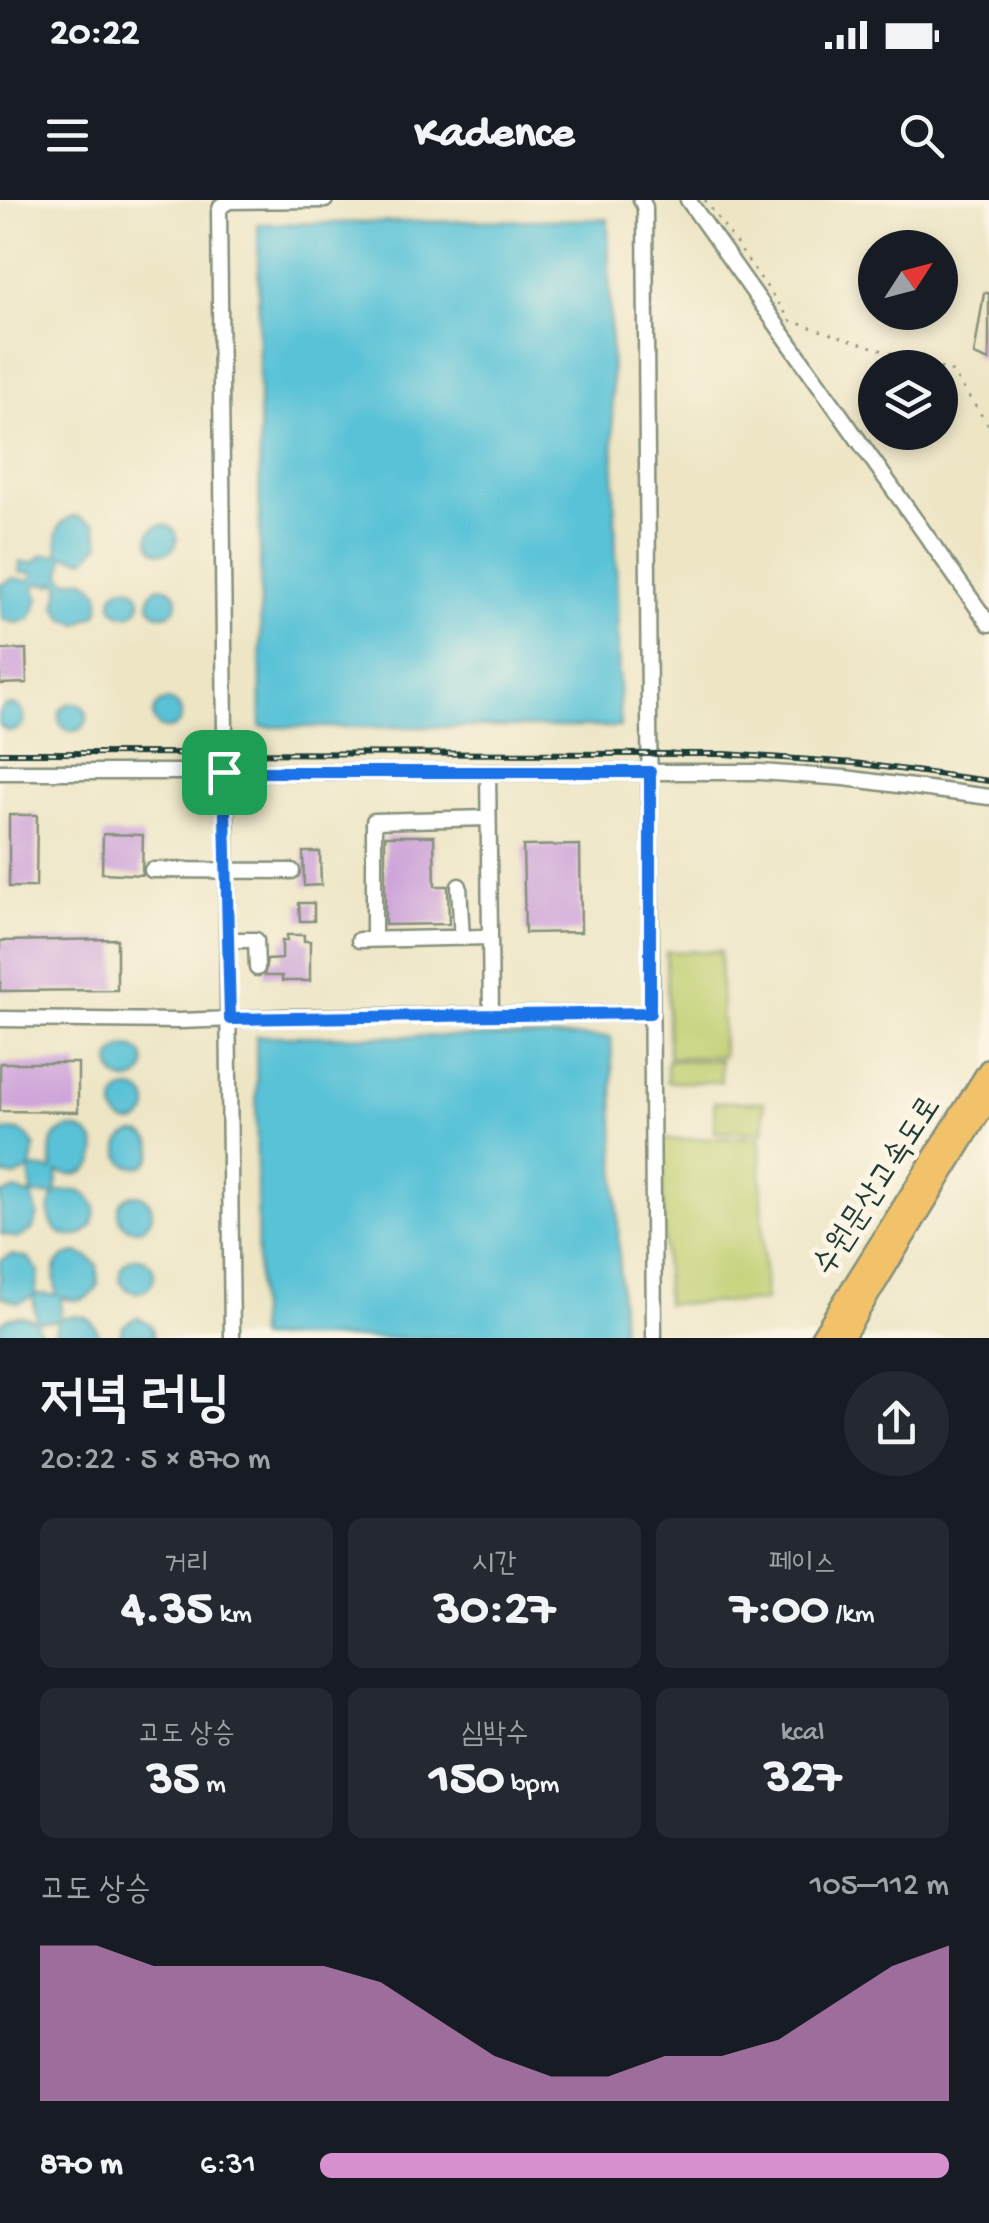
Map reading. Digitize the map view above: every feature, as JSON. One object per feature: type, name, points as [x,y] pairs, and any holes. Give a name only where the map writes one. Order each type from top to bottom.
[{"type":"highway","name":"수원문산고속도로","points":[[821,1338],[989,1070]]},
{"type":"highway","name":"수원문산고속도로","points":[[842,1338],[989,1097]]},
{"type":"street","points":[[232,1338],[219,212],[224,202],[324,200]]},
{"type":"street","points":[[641,200],[645,207],[654,1338]]},
{"type":"street","points":[[688,200],[989,624]]},
{"type":"street","points":[[0,772],[777,773],[989,798]]},
{"type":"street","points":[[488,772],[491,1014]]},
{"type":"street","points":[[488,818],[374,821],[366,939],[490,937]]},
{"type":"street","points":[[152,870],[292,871]]},
{"type":"street","points":[[459,886],[462,938]]},
{"type":"street","points":[[228,940],[256,940],[258,968]]},
{"type":"street","points":[[0,1019],[650,1013]]},
{"type":"path","points":[[705,200],[791,320],[884,350]]},
{"type":"path","points":[[958,381],[989,426]]},
{"type":"green space","points":[[720,951],[723,1056],[669,1058],[666,952]]},
{"type":"green space","points":[[720,1060],[721,1082],[667,1082],[667,1061]]},
{"type":"green space","points":[[714,1102],[764,1102],[764,1132],[715,1132]]},
{"type":"green space","points":[[760,1137],[765,1301],[666,1304],[661,1140]]},
{"type":"water","points":[[608,219],[620,727],[261,727],[258,224]]},
{"type":"water","points":[[76,516],[95,524],[100,544],[85,560],[64,556],[62,576],[67,581],[83,579],[93,585],[100,598],[97,614],[78,624],[64,619],[56,606],[61,586],[56,581],[53,585],[34,586],[39,600],[30,619],[16,623],[2,619],[0,585],[14,578],[28,581],[33,577],[33,573],[19,572],[20,562],[34,563],[42,555],[59,555],[60,526]]},
{"type":"water","points":[[163,525],[173,529],[177,539],[173,549],[163,553],[153,549],[149,539],[153,529]]},
{"type":"water","points":[[126,587],[136,591],[140,601],[136,611],[126,615],[116,611],[112,601],[116,591]]},
{"type":"water","points":[[163,587],[173,591],[177,601],[173,611],[163,615],[153,611],[149,601],[153,591]]},
{"type":"water","points":[[167,701],[177,705],[181,715],[177,725],[167,729],[157,725],[153,715],[157,705]]},
{"type":"water","points":[[73,703],[83,707],[87,717],[83,727],[73,731],[63,727],[59,717],[63,707]]},
{"type":"water","points":[[6,706],[16,706],[23,713],[23,723],[16,730],[6,730],[-1,723],[-1,713]]},
{"type":"water","points":[[256,1036],[611,1037],[622,1338],[258,1338]]},
{"type":"water","points":[[128,1047],[140,1052],[145,1064],[140,1076],[128,1081],[116,1076],[111,1064],[116,1052]]},
{"type":"water","points":[[131,1089],[143,1094],[148,1106],[143,1118],[131,1123],[119,1118],[114,1106],[119,1094]]},
{"type":"water","points":[[68,1128],[91,1138],[96,1156],[84,1172],[58,1172],[56,1192],[78,1191],[87,1196],[95,1206],[94,1221],[88,1230],[68,1236],[52,1223],[54,1195],[34,1195],[38,1215],[32,1230],[17,1238],[1,1234],[0,1195],[16,1190],[29,1195],[32,1192],[29,1170],[15,1177],[0,1174],[0,1133],[11,1130],[25,1134],[35,1147],[31,1168],[53,1170],[52,1141]]},
{"type":"water","points":[[136,1133],[148,1138],[153,1150],[148,1162],[136,1167],[124,1162],[119,1150],[124,1138]]},
{"type":"water","points":[[135,1195],[147,1200],[152,1212],[147,1224],[135,1229],[123,1224],[118,1212],[123,1200]]},
{"type":"water","points":[[77,1253],[97,1265],[98,1287],[82,1300],[62,1297],[60,1318],[89,1320],[99,1338],[52,1338],[58,1321],[38,1321],[42,1338],[0,1338],[0,1324],[8,1318],[36,1318],[33,1296],[19,1303],[0,1296],[0,1261],[11,1255],[28,1258],[39,1272],[35,1294],[57,1295],[55,1268],[62,1259]]},
{"type":"water","points":[[137,1258],[149,1263],[154,1275],[149,1287],[137,1292],[125,1287],[120,1275],[125,1263]]},
{"type":"water","points":[[137,1317],[151,1325],[154,1338],[120,1338],[123,1326]]},
{"type":"building","points":[[984,293],[989,293],[989,361],[974,355]]},
{"type":"building","points":[[26,649],[27,683],[0,684],[0,650]]},
{"type":"building","points":[[9,815],[37,815],[36,887],[9,887]]},
{"type":"building","points":[[103,834],[143,835],[142,875],[102,873]]},
{"type":"building","points":[[385,836],[434,836],[435,886],[448,886],[449,924],[385,925]]},
{"type":"building","points":[[580,845],[581,932],[525,933],[523,846]]},
{"type":"building","points":[[303,852],[320,852],[321,885],[304,886]]},
{"type":"building","points":[[299,903],[314,903],[314,921],[300,921]]},
{"type":"building","points":[[287,935],[304,935],[304,941],[310,941],[310,981],[282,981],[282,976],[264,976],[267,960],[282,959],[282,941],[287,941]]},
{"type":"building","points":[[117,939],[117,990],[0,991],[0,941]]},
{"type":"building","points":[[0,1063],[78,1063],[78,1112],[0,1111]]},
{"type":"railway","points":[[0,753],[725,754],[854,763],[989,781]]},
{"type":"route","points":[[224,772],[650,772],[650,1013],[230,1019],[224,772]]}]
